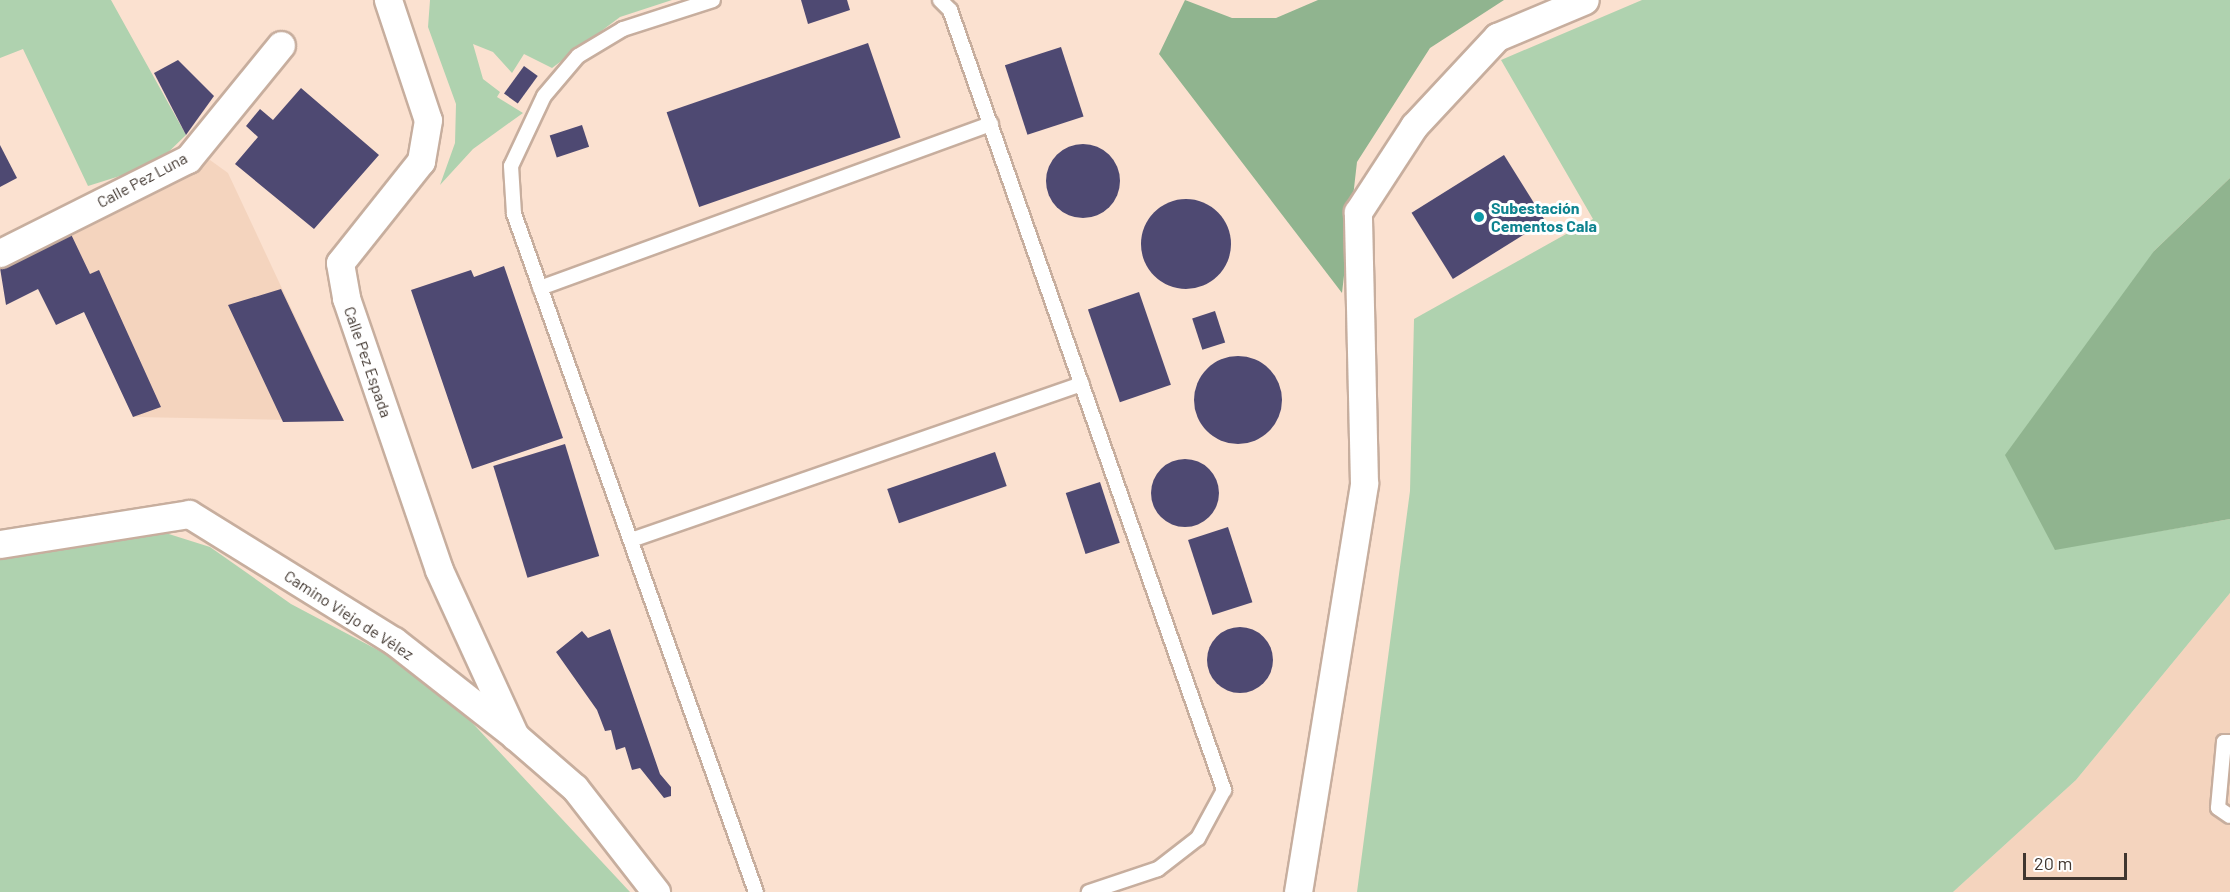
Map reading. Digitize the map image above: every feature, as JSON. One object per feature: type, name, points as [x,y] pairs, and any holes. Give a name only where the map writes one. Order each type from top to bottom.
[{"type":"street","name":"Calle Pez Espada","points":[[388,0],[428,120],[421,161],[340,263],[346,298],[439,570],[515,736]]},
{"type":"street","points":[[1298,892],[1364,483],[1358,212],[1414,126],[1497,37],[1585,0]]},
{"type":"street","name":"Calle Pez Luna","points":[[0,254],[188,159],[281,45]]},
{"type":"street","name":"Camino Viejo de Vélez","points":[[0,544],[189,514],[394,641],[515,736],[575,788],[656,892]]},
{"type":"lane","points":[[713,0],[624,29],[578,56],[544,96],[512,166],[514,214],[756,892]]},
{"type":"lane","points":[[940,0],[950,10],[1224,790],[1198,838],[1158,869],[1089,892]]},
{"type":"lane","points":[[540,288],[990,124]]},
{"type":"lane","points":[[631,540],[1082,384]]},
{"type":"lane","points":[[2230,742],[2224,742],[2218,808],[2230,816]]},
{"type":"shaded area","points":[[210,160],[228,173],[344,421],[133,417],[69,230]]},
{"type":"shaded area","points":[[2230,593],[2230,892],[1953,892],[2076,780]]},
{"type":"green space","points":[[0,0],[111,0],[186,135],[155,165],[88,186],[23,49],[0,58]]},
{"type":"green space","points":[[430,0],[672,0],[620,17],[552,68],[524,54],[512,73],[493,52],[473,44],[483,79],[500,92],[497,97],[523,113],[473,149],[440,185],[455,143],[456,104],[428,27]]},
{"type":"green space","points":[[1185,0],[1232,18],[1276,18],[1318,0],[1504,0],[1430,48],[1357,162],[1342,293],[1159,54]]},
{"type":"green space","points":[[1642,0],[2230,0],[2230,178],[2154,251],[2055,549],[2230,519],[2230,593],[2076,780],[1953,892],[1357,892],[1410,491],[1414,319],[1593,219],[1501,60]]},
{"type":"green space","points":[[2230,178],[2230,519],[2055,550],[2005,455],[2154,251]]},
{"type":"green space","points":[[153,529],[210,547],[291,604],[393,658],[465,715],[630,892],[0,892],[0,559]]},
{"type":"building","points":[[801,0],[847,0],[850,10],[808,24]]},
{"type":"building","points":[[868,43],[901,138],[699,207],[667,112]]},
{"type":"building","points":[[1061,47],[1084,116],[1027,135],[1005,65]]},
{"type":"building","points":[[178,60],[214,96],[186,135],[154,73]]},
{"type":"building","points":[[524,66],[538,76],[518,103],[504,94]]},
{"type":"building","points":[[301,88],[379,155],[314,229],[235,164],[258,137],[246,126],[260,109],[273,120]]},
{"type":"building","points":[[582,125],[589,147],[557,157],[550,136]]},
{"type":"building","points":[[1076,144],[1090,144],[1104,150],[1114,160],[1120,174],[1118,195],[1104,212],[1090,218],[1076,218],[1062,212],[1052,202],[1046,188],[1046,174],[1052,160],[1062,150]]},
{"type":"building","points":[[0,145],[17,178],[0,187]]},
{"type":"building","name":"Subestación Cementos Cala","points":[[1504,155],[1545,221],[1453,279],[1412,213]]},
{"type":"building","points":[[1177,199],[1195,199],[1211,206],[1224,219],[1231,235],[1231,253],[1224,269],[1211,282],[1195,289],[1177,289],[1161,282],[1148,269],[1141,253],[1141,235],[1148,219],[1161,206]]},
{"type":"building","points":[[69,230],[90,274],[99,270],[161,407],[133,417],[84,312],[56,325],[38,289],[6,305],[0,268]]},
{"type":"building","points":[[504,266],[563,438],[472,469],[411,290],[471,270],[474,277]]},
{"type":"building","points":[[281,289],[344,421],[283,422],[228,305]]},
{"type":"building","points":[[1139,292],[1171,385],[1120,402],[1088,310]]},
{"type":"building","points":[[1215,311],[1225,342],[1202,350],[1192,318]]},
{"type":"building","points":[[1238,356],[1263,363],[1275,375],[1282,400],[1275,425],[1263,437],[1238,444],[1213,437],[1201,425],[1194,400],[1201,375],[1213,363]]},
{"type":"building","points":[[565,444],[599,556],[527,578],[493,466]]},
{"type":"building","points":[[995,452],[1007,486],[899,523],[887,489]]},
{"type":"building","points":[[1185,459],[1198,462],[1209,469],[1216,480],[1219,493],[1216,506],[1209,517],[1198,524],[1185,527],[1172,524],[1161,517],[1154,506],[1151,493],[1154,480],[1161,469],[1172,462]]},
{"type":"building","points":[[1100,482],[1120,543],[1086,554],[1066,493]]},
{"type":"building","points":[[1228,527],[1252,602],[1212,615],[1188,540]]},
{"type":"building","points":[[1240,627],[1252,630],[1263,637],[1270,648],[1273,660],[1270,672],[1263,683],[1252,690],[1240,693],[1228,690],[1217,683],[1210,672],[1207,660],[1210,648],[1217,637],[1228,630]]},
{"type":"building","points":[[610,629],[660,774],[671,787],[671,796],[664,798],[640,768],[632,770],[625,747],[616,750],[611,730],[605,731],[597,710],[556,652],[582,631],[588,638]]},
{"type":"place","name":"Subestación Cementos Cala","points":[[1479,217]]}]
